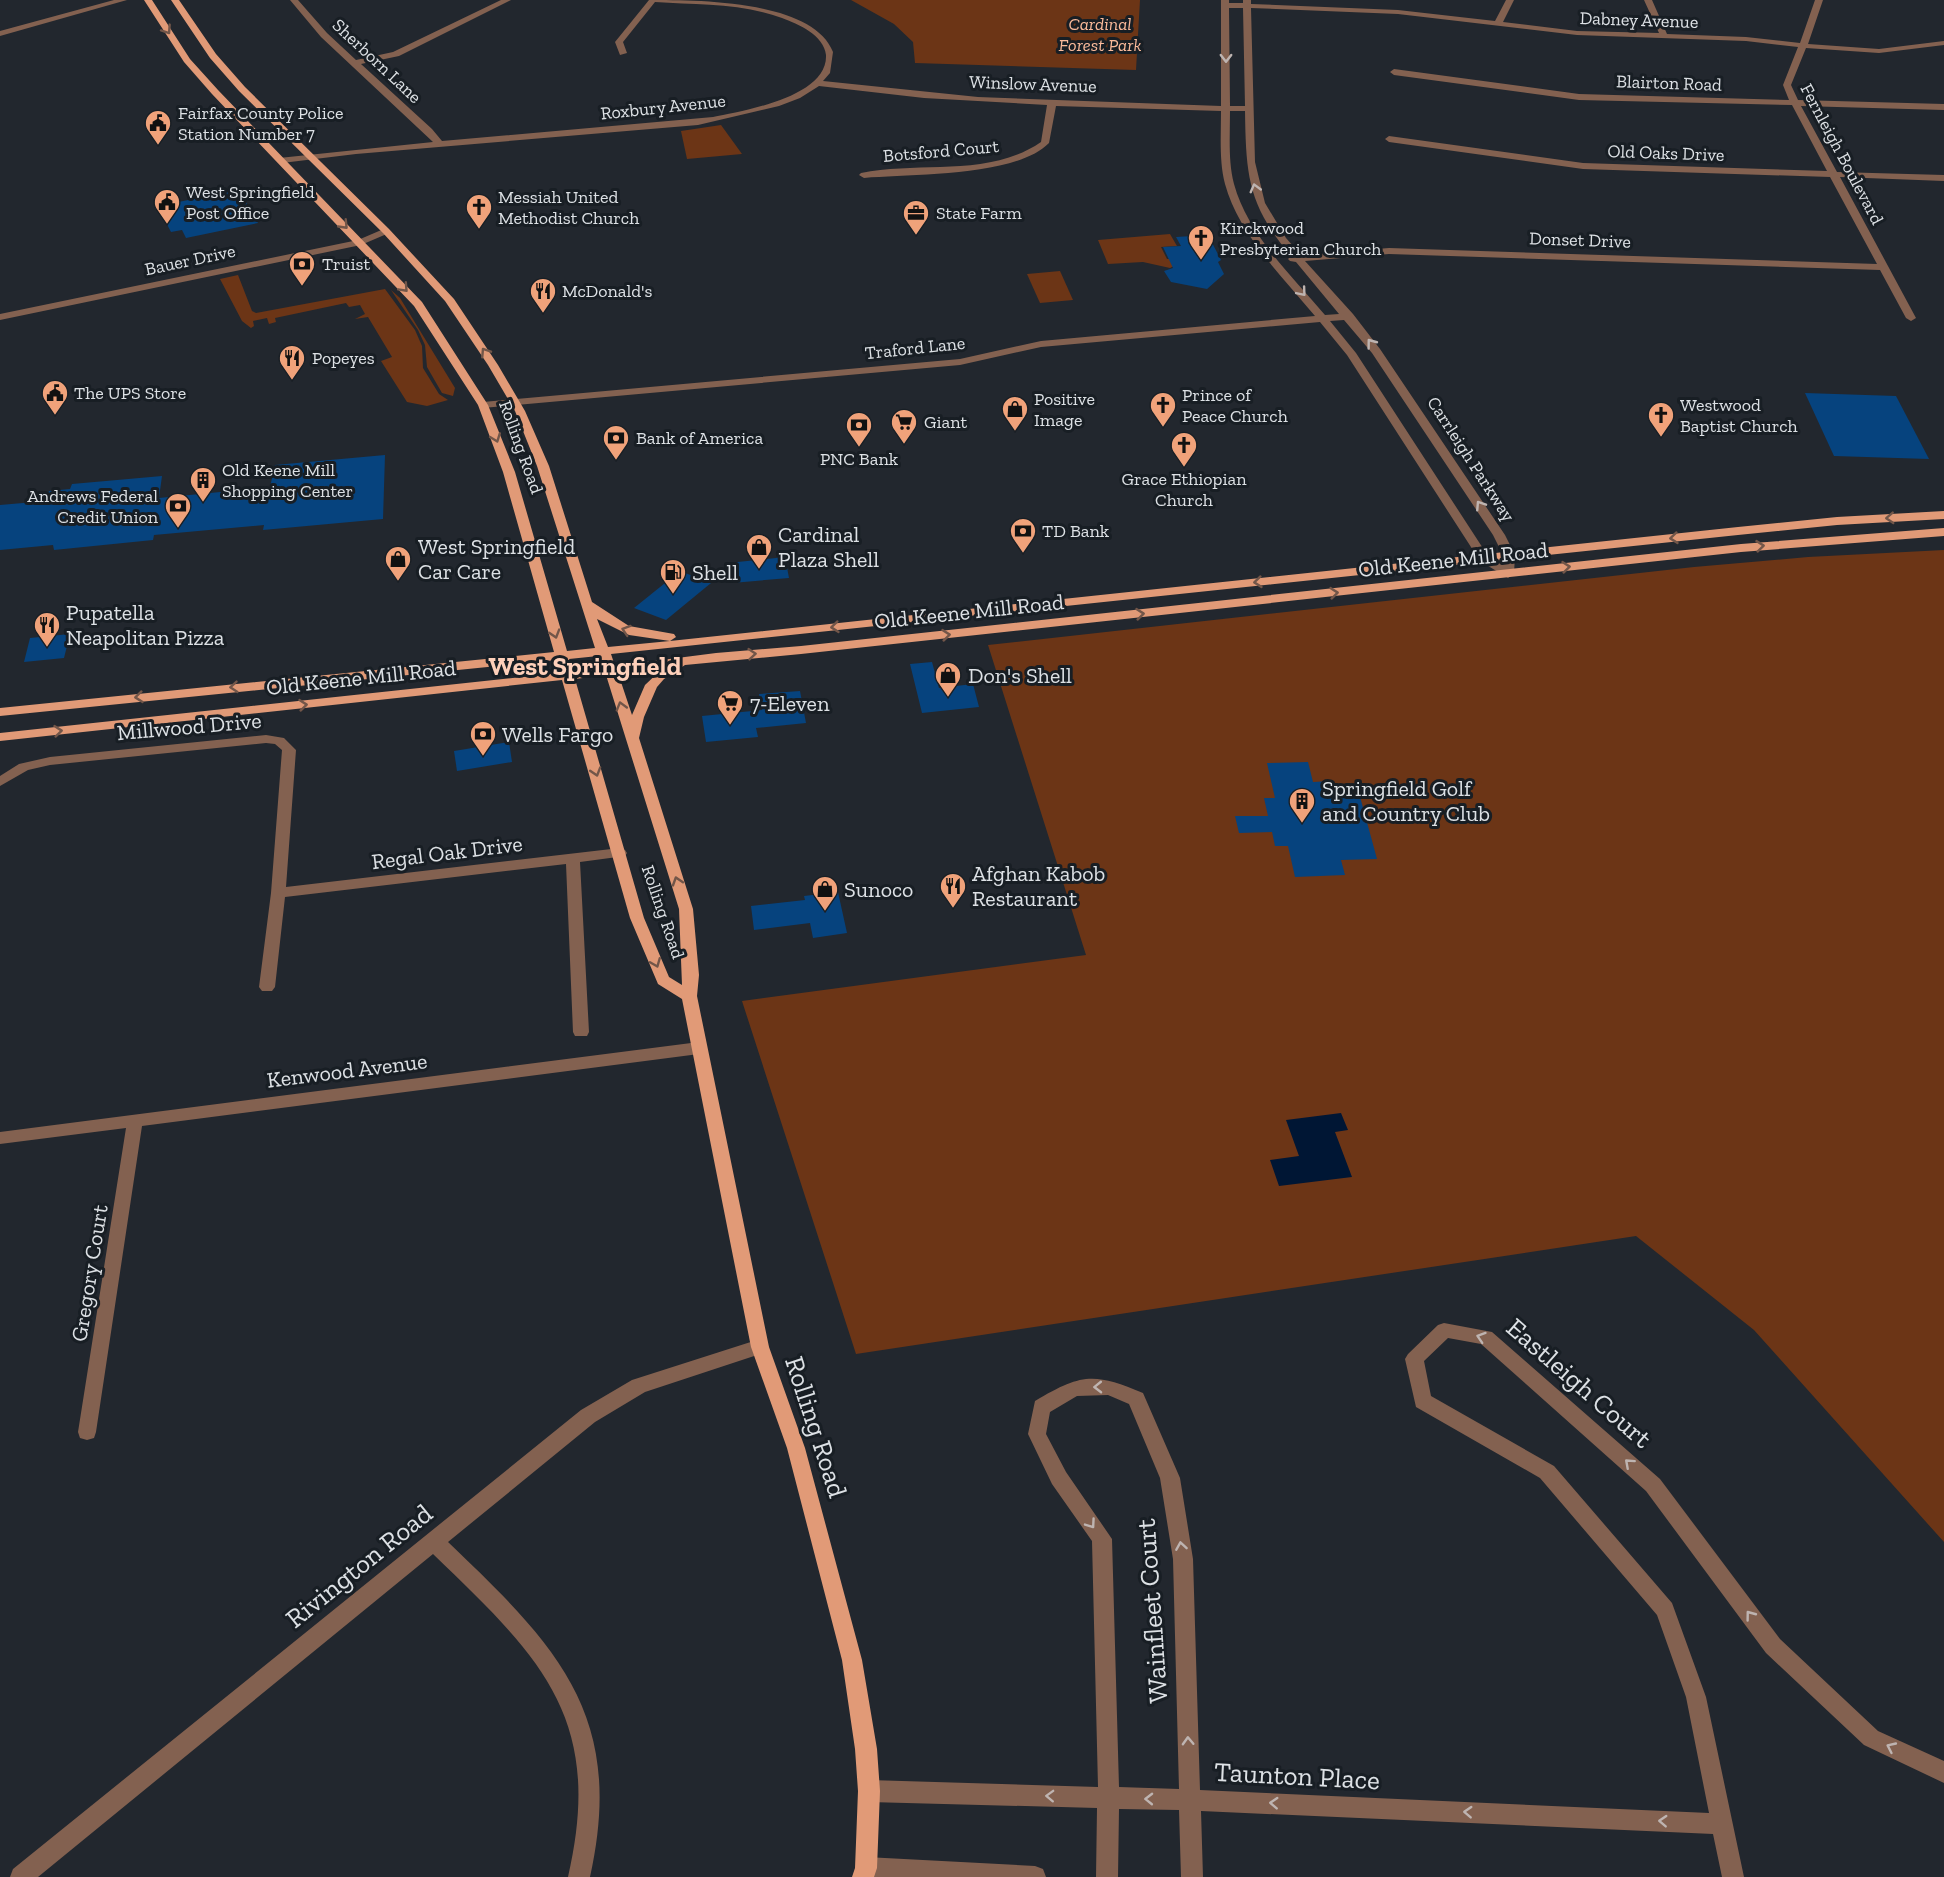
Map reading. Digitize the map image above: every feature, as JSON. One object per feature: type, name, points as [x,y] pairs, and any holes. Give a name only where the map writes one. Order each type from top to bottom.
[{"type":"main road","name":"Rolling Road","points":[[148,0],[187,60],[418,304],[483,405],[508,472],[637,918],[663,980],[688,996]]},
{"type":"main road","name":"Rolling Road","points":[[175,0],[213,56],[242,89],[386,231],[449,299],[515,402],[543,466],[686,909],[691,975],[688,996],[760,1347],[796,1448],[852,1660],[866,1749],[869,1791],[865,1873]]},
{"type":"main road","name":"Old Keene Mill Road","points":[[0,712],[725,639],[1837,521],[1944,515]]},
{"type":"main road","name":"Old Keene Mill Road","points":[[0,737],[567,676],[716,657],[801,650],[1836,539],[1944,532]]},
{"type":"main road","points":[[586,604],[608,622],[628,631],[656,636],[725,639]]},
{"type":"main road","points":[[632,742],[642,699],[663,673],[682,664],[716,657]]},
{"type":"street","points":[[0,34],[123,0]]},
{"type":"street","name":"Sherborn Lane","points":[[294,0],[324,35],[429,131],[439,143]]},
{"type":"street","points":[[353,63],[396,54],[507,0]]},
{"type":"street","points":[[623,53],[620,42],[653,0],[743,7],[773,13],[800,23],[819,36],[829,51],[829,66],[816,83]]},
{"type":"street","points":[[1498,24],[1510,0]]},
{"type":"street","points":[[1648,0],[1664,36]]},
{"type":"street","name":"Fernleigh Boulevard","points":[[1819,0],[1804,46],[1787,85],[1911,318]]},
{"type":"street","name":"Dabney Avenue","points":[[1225,2],[1398,12],[1577,33],[1746,39],[1879,51],[1944,43]]},
{"type":"street","name":"Carrleigh Parkway","points":[[1225,2],[1226,161],[1232,195],[1249,228],[1324,320],[1372,384],[1484,558],[1508,574]]},
{"type":"street","name":"Carrleigh Parkway","points":[[1247,3],[1250,162],[1256,194],[1273,226],[1349,316],[1410,399],[1500,535],[1509,555],[1508,574]]},
{"type":"street","name":"Blairton Road","points":[[1394,72],[1579,96],[1944,107]]},
{"type":"street","name":"Roxbury Avenue","points":[[282,160],[439,143],[698,122],[736,116],[781,103],[816,83]]},
{"type":"street","name":"Winslow Avenue","points":[[816,83],[910,95],[1249,109]]},
{"type":"street","name":"Botsford Court","points":[[864,175],[994,165],[1025,157],[1045,142],[1052,102]]},
{"type":"street","name":"Old Oaks Drive","points":[[1389,139],[1583,166],[1944,178]]},
{"type":"street","name":"Bauer Drive","points":[[0,317],[361,242],[386,231]]},
{"type":"street","name":"Donset Drive","points":[[1275,261],[1352,252],[1389,251],[1883,267]]},
{"type":"street","name":"Traford Lane","points":[[483,405],[960,362],[1041,344],[1349,316]]},
{"type":"street","name":"Millwood Drive","points":[[0,782],[24,768],[50,761],[266,739],[282,742],[289,750],[278,893],[267,987]]},
{"type":"street","name":"Regal Oak Drive","points":[[278,893],[620,853]]},
{"type":"street","points":[[573,859],[581,1032]]},
{"type":"street","name":"Kenwood Avenue","points":[[0,1138],[699,1048]]},
{"type":"street","name":"Gregory Court","points":[[87,1432],[135,1120]]},
{"type":"street","name":"Eastleigh Court","points":[[1732,1877],[1696,1697],[1665,1610],[1547,1472],[1423,1401],[1414,1359],[1444,1330],[1486,1337],[1653,1485],[1773,1646],[1871,1738],[1944,1772]]},
{"type":"street","name":"Rivington Road","points":[[21,1877],[556,1440],[612,1400],[664,1376],[760,1347]]},
{"type":"street","name":"Wainfleet Court","points":[[1107,1877],[1109,1798],[1102,1539],[1059,1478],[1037,1434],[1042,1407],[1074,1388],[1109,1387],[1136,1399],[1170,1478],[1183,1560],[1192,1877]]},
{"type":"street","points":[[433,1541],[521,1631],[555,1674],[571,1702],[582,1734],[588,1768],[589,1808],[584,1859],[579,1877]]},
{"type":"street","name":"Taunton Place","points":[[869,1791],[1190,1800],[1722,1824]]},
{"type":"street","points":[[865,1873],[1035,1877]]},
{"type":"green space","name":"Cardinal Forest Park","points":[[851,0],[1140,0],[1136,70],[915,63],[913,42],[894,24]]},
{"type":"green space","points":[[721,125],[742,154],[687,159],[681,131]]},
{"type":"green space","points":[[1170,234],[1177,246],[1161,247],[1167,259],[1179,258],[1181,262],[1170,268],[1143,262],[1108,264],[1098,240]]},
{"type":"green space","points":[[1060,271],[1073,300],[1040,303],[1027,274]]},
{"type":"green space","points":[[238,275],[252,311],[256,313],[385,289],[415,330],[422,346],[423,368],[439,394],[448,400],[427,406],[407,402],[381,361],[392,357],[368,317],[355,319],[365,314],[360,305],[349,307],[346,303],[275,318],[276,322],[269,324],[267,318],[253,321],[254,326],[251,328],[242,321],[220,279]]},
{"type":"green space","points":[[391,290],[400,298],[455,388],[453,396],[442,393],[427,367],[425,345],[418,330]]},
{"type":"green space","points":[[1944,550],[1944,1542],[1754,1330],[1636,1236],[856,1354],[742,1001],[1086,955],[988,645],[1694,567],[1808,557]]},
{"type":"water","points":[[1341,1113],[1348,1130],[1335,1132],[1352,1177],[1279,1186],[1270,1160],[1299,1156],[1286,1120]]},
{"type":"building","points":[[239,190],[258,223],[186,238],[182,230],[171,232],[160,211],[170,209],[168,204]]},
{"type":"building","name":"Kirckwood Presbyterian Church","points":[[1208,235],[1221,260],[1218,262],[1224,274],[1207,289],[1171,282],[1164,271],[1173,268],[1163,247],[1181,246],[1176,237]]},
{"type":"building","points":[[1805,393],[1896,396],[1929,459],[1834,456]]},
{"type":"building","name":"Old Keene Mill Shopping Center","points":[[385,455],[383,519],[263,530],[264,525],[154,535],[153,540],[54,550],[53,545],[0,550],[0,505],[46,501],[49,491],[70,489],[72,484],[162,476],[159,498],[270,487],[275,465]]},
{"type":"building","name":"Cardinal Plaza Shell","points":[[785,557],[789,578],[732,583],[728,563]]},
{"type":"building","name":"Shell","points":[[680,571],[711,583],[666,620],[634,608]]},
{"type":"building","name":"Pupatella Neapolitan Pizza","points":[[70,634],[64,658],[24,662],[30,638]]},
{"type":"building","name":"Don's Shell","points":[[932,662],[939,688],[973,684],[979,707],[922,713],[910,664]]},
{"type":"building","points":[[800,691],[806,723],[756,728],[758,737],[706,742],[702,716],[762,710],[759,694]]},
{"type":"building","name":"Wells Fargo","points":[[509,742],[512,762],[457,771],[454,751]]},
{"type":"building","name":"Springfield Golf and Country Club","points":[[1308,762],[1313,782],[1331,781],[1334,794],[1359,793],[1377,859],[1341,860],[1345,875],[1295,877],[1288,846],[1275,846],[1272,832],[1239,833],[1235,816],[1268,816],[1264,798],[1275,798],[1267,763]]},
{"type":"building","points":[[838,892],[847,933],[813,938],[810,923],[754,930],[751,906],[805,900],[804,896]]},
{"type":"place","name":"Fairfax County Police Station Number 7","points":[[158,146]]},
{"type":"place","name":"West Springfield Post Office","points":[[167,225]]},
{"type":"place","name":"Messiah United Methodist Church","points":[[479,230]]},
{"type":"place","name":"State Farm","points":[[916,236]]},
{"type":"place","name":"Kirckwood Presbyterian Church","points":[[1201,261]]},
{"type":"place","name":"Truist","points":[[302,287]]},
{"type":"place","name":"McDonald's","points":[[543,314]]},
{"type":"place","name":"Popeyes","points":[[292,381]]},
{"type":"place","name":"The UPS Store","points":[[55,416]]},
{"type":"place","name":"Prince of Peace Church","points":[[1163,428]]},
{"type":"place","name":"Positive Image","points":[[1015,432]]},
{"type":"place","name":"Westwood Baptist Church","points":[[1661,438]]},
{"type":"place","name":"Giant","points":[[904,445]]},
{"type":"place","name":"PNC Bank","points":[[859,448]]},
{"type":"place","name":"Bank of America","points":[[616,461]]},
{"type":"place","name":"Grace Ethiopian Church","points":[[1184,468]]},
{"type":"place","name":"Old Keene Mill Shopping Center","points":[[203,503]]},
{"type":"place","name":"Andrews Federal Credit Union","points":[[178,529]]},
{"type":"place","name":"TD Bank","points":[[1023,554]]},
{"type":"place","name":"Cardinal Plaza Shell","points":[[759,570]]},
{"type":"place","name":"West Springfield Car Care","points":[[398,582]]},
{"type":"place","name":"Shell","points":[[673,595]]},
{"type":"place","name":"Pupatella Neapolitan Pizza","points":[[47,648]]},
{"type":"place","name":"Don's Shell","points":[[948,698]]},
{"type":"place","name":"7-Eleven","points":[[730,726]]},
{"type":"place","name":"Wells Fargo","points":[[483,757]]},
{"type":"place","name":"Springfield Golf and Country Club","points":[[1302,824]]},
{"type":"place","name":"Afghan Kabob Restaurant","points":[[953,909]]},
{"type":"place","name":"Sunoco","points":[[825,912]]},
{"type":"district","name":"West Springfield","points":[[585,666]]}]
